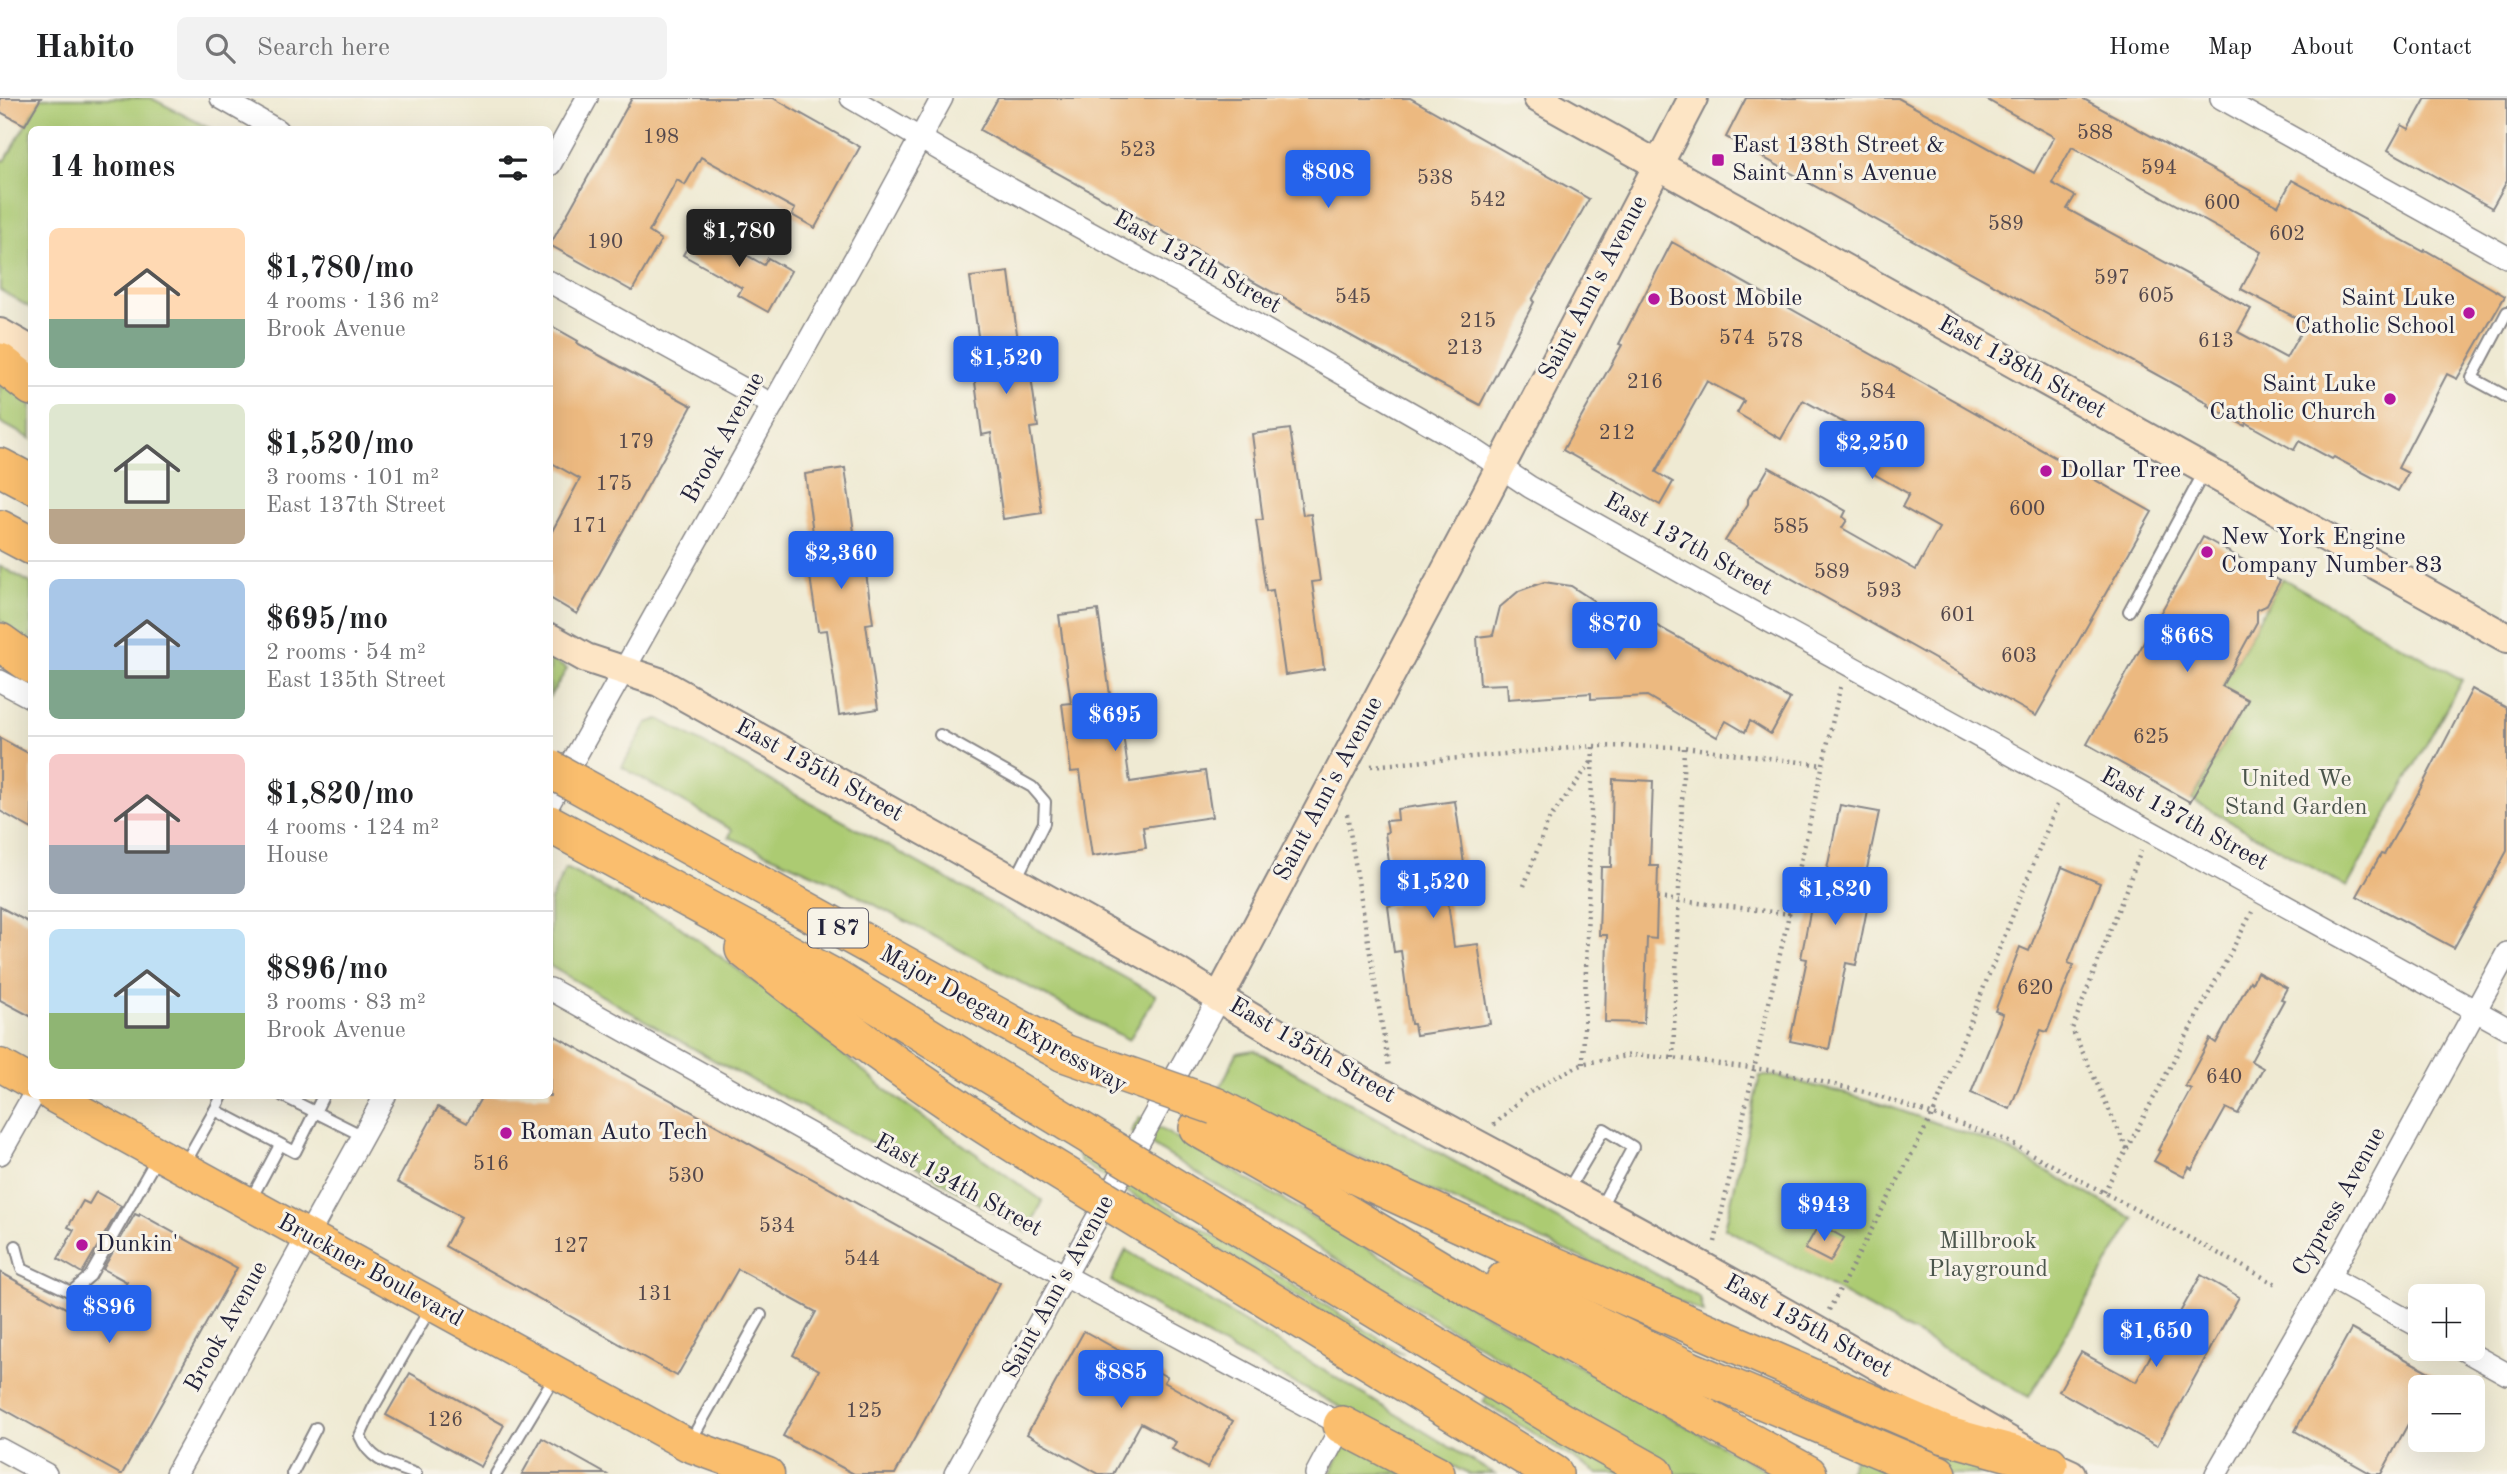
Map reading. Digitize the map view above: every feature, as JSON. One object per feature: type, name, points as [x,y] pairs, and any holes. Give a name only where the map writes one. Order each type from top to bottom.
[{"type":"highway","points":[[0,362],[28,384]]},
{"type":"highway","points":[[0,467],[28,482]]},
{"type":"highway","points":[[0,529],[28,544]]},
{"type":"highway","points":[[0,642],[28,662]]},
{"type":"highway","name":"Major Deegan Expressway","points":[[553,771],[1063,1053],[1207,1117],[1310,1191]]},
{"type":"highway","points":[[553,826],[829,975],[1562,1422],[1656,1474]]},
{"type":"highway","points":[[672,892],[843,1026],[939,1096],[1555,1474]]},
{"type":"highway","points":[[1207,1117],[1321,1159],[1500,1242],[1945,1435],[2060,1469]]},
{"type":"highway","points":[[1310,1191],[1485,1271],[1690,1370],[1938,1474]]},
{"type":"highway","points":[[1310,1191],[1474,1290],[1802,1470]]},
{"type":"highway","points":[[1342,1425],[1436,1474]]},
{"type":"main road","name":"East 138th Street","points":[[1538,98],[2507,638]]},
{"type":"main road","name":"Saint Ann's Avenue","points":[[1219,998],[1693,98]]},
{"type":"main road","points":[[0,333],[28,349]]},
{"type":"main road","name":"East 135th Street","points":[[553,640],[586,658],[659,682],[1180,973],[1394,1098],[1818,1331],[2060,1469]]},
{"type":"main road","points":[[0,1065],[28,1081]]},
{"type":"main road","name":"Bruckner Boulevard","points":[[59,1099],[688,1445],[727,1474]]},
{"type":"main road","name":"Bruckner Boulevard","points":[[688,1445],[768,1474]]},
{"type":"street","points":[[220,98],[270,126]]},
{"type":"street","points":[[553,160],[587,98]]},
{"type":"street","name":"East 137th Street","points":[[851,98],[1220,304],[1467,445],[1500,468],[1846,663],[2507,1028]]},
{"type":"street","name":"Brook Avenue","points":[[553,797],[942,98]]},
{"type":"street","points":[[2221,98],[2507,257]]},
{"type":"street","points":[[553,284],[773,405]]},
{"type":"street","points":[[0,681],[28,696]]},
{"type":"street","name":"Cypress Avenue","points":[[2216,1474],[2329,1277],[2507,953]]},
{"type":"street","name":"East 134th Street","points":[[553,991],[1065,1276],[1342,1425]]},
{"type":"street","name":"Saint Ann's Avenue","points":[[955,1474],[1219,998]]},
{"type":"street","points":[[0,1154],[31,1099]]},
{"type":"street","name":"Brook Avenue","points":[[176,1474],[383,1099]]},
{"type":"street","points":[[2329,1277],[2408,1320]]},
{"type":"street","points":[[2484,1361],[2507,1374]]},
{"type":"street","points":[[1316,1474],[1342,1425]]},
{"type":"street","points":[[0,1449],[46,1474]]},
{"type":"lane","points":[[2507,312],[2472,378],[2507,397]]},
{"type":"lane","points":[[2129,611],[2205,470]]},
{"type":"lane","points":[[940,735],[1032,787],[1045,802],[1044,823],[1015,881]]},
{"type":"lane","points":[[16,1246],[22,1269],[71,1292],[90,1276],[171,1160],[215,1110],[220,1099]]},
{"type":"lane","points":[[281,1110],[284,1099]]},
{"type":"lane","points":[[290,1099],[363,1136]]},
{"type":"lane","points":[[215,1110],[241,1124],[269,1132],[280,1145],[295,1152],[321,1099]]},
{"type":"lane","points":[[241,1124],[246,1113]]},
{"type":"lane","points":[[1566,1193],[1604,1129],[1633,1147],[1599,1210]]},
{"type":"lane","points":[[249,1204],[280,1145]]},
{"type":"lane","points":[[416,1474],[378,1460],[366,1450],[360,1436],[432,1305]]},
{"type":"lane","points":[[688,1445],[761,1315]]},
{"type":"lane","points":[[496,1474],[557,1374]]},
{"type":"lane","points":[[292,1474],[316,1428]]},
{"type":"path","points":[[1708,1271],[1846,663]]},
{"type":"path","points":[[1394,1098],[1339,769],[1593,746],[1684,747],[1823,765]]},
{"type":"path","points":[[1583,1065],[1593,746]]},
{"type":"path","points":[[1672,1058],[1684,747]]},
{"type":"path","points":[[1524,886],[1548,821],[1592,760]]},
{"type":"path","points":[[1818,1331],[1933,1114],[2065,785]]},
{"type":"path","points":[[2127,1149],[2072,1028],[2149,831]]},
{"type":"path","points":[[2104,1192],[2262,893]]},
{"type":"path","points":[[1657,898],[1790,914]]},
{"type":"path","points":[[1476,1142],[1525,1095],[1557,1076],[1583,1065],[1632,1055],[1776,1070],[1873,1094],[2003,1139],[2276,1284]]},
{"type":"green space","points":[[41,98],[151,98],[205,126],[28,126],[28,306],[0,290],[0,159],[5,161]]},
{"type":"green space","points":[[0,375],[28,398],[28,437],[0,422]]},
{"type":"green space","points":[[0,566],[28,581],[28,641],[0,621]]},
{"type":"green space","name":"United We Stand Garden","points":[[2282,578],[2462,680],[2347,887],[2192,800],[2247,701],[2222,686]]},
{"type":"green space","points":[[553,661],[567,669],[553,691]]},
{"type":"green space","points":[[659,719],[1156,995],[1129,1040],[832,882],[729,837],[732,830],[622,767],[647,723]]},
{"type":"green space","points":[[566,868],[635,905],[669,919],[767,991],[891,1094],[1043,1201],[1027,1232],[912,1164],[719,1063],[553,968],[553,895]]},
{"type":"green space","points":[[1254,1050],[1700,1298],[1704,1313],[1276,1121],[1219,1090],[1237,1053]]},
{"type":"green space","name":"Millbrook Playground","points":[[1760,1076],[1775,1076],[1870,1100],[1999,1145],[2134,1219],[2029,1397],[1725,1228]]},
{"type":"green space","points":[[1140,1117],[1368,1249],[1772,1474],[1598,1474],[1483,1402],[1509,1363],[1131,1132]]},
{"type":"green space","points":[[1076,1150],[1404,1354],[1383,1348],[1203,1240],[1081,1162]]},
{"type":"green space","points":[[1126,1250],[1494,1474],[1468,1474],[1224,1346],[1111,1281]]},
{"type":"green space","points":[[1872,1417],[1991,1474],[1848,1474]]},
{"type":"green space","points":[[1346,1442],[1419,1474],[1330,1474]]},
{"type":"building","points":[[0,98],[41,98],[25,125],[0,112]]},
{"type":"building","points":[[632,98],[773,98],[860,147],[815,228],[792,215],[795,209],[701,157],[685,185],[677,180],[649,232],[661,240],[632,291],[553,247],[553,240]]},
{"type":"building","points":[[998,98],[1410,98],[1589,199],[1532,300],[1534,302],[1480,405],[980,130]]},
{"type":"building","points":[[1746,98],[1898,98],[2034,173],[2054,137],[1984,98],[2082,98],[2278,206],[2292,180],[2424,252],[2425,250],[2505,296],[2457,379],[2447,374],[2398,468],[2408,473],[2398,491],[2299,441],[2294,450],[2246,423],[2245,426],[1726,137]],"holes":[[[2072,147],[2261,252],[2241,289],[2306,323],[2286,358],[2238,332],[2251,309],[2067,209],[2075,196],[2052,183]]]},
{"type":"building","points":[[2426,98],[2507,98],[2507,181],[2492,208],[2388,150],[2402,125],[2409,129]]},
{"type":"building","points":[[699,228],[764,265],[768,258],[791,271],[768,312],[738,295],[742,288],[683,255]]},
{"type":"building","points":[[1672,242],[2152,512],[2036,716],[1725,541],[1769,467],[1846,511],[1843,517],[1847,520],[1842,528],[1916,570],[1939,528],[1902,507],[1909,494],[1874,474],[1888,447],[1803,400],[1781,439],[1737,413],[1744,401],[1707,381],[1656,472],[1673,482],[1660,505],[1563,450],[1622,345],[1619,344]]},
{"type":"building","points":[[1009,272],[1020,357],[1028,355],[1038,427],[1030,428],[1042,513],[1003,519],[991,433],[982,435],[973,367],[982,365],[970,277]]},
{"type":"building","points":[[553,327],[578,341],[577,343],[692,406],[577,614],[553,600],[553,529],[580,479],[553,464]]},
{"type":"building","points":[[1290,429],[1303,515],[1311,514],[1320,581],[1312,582],[1324,669],[1285,675],[1273,590],[1266,591],[1256,520],[1263,520],[1252,434]]},
{"type":"building","points":[[845,468],[857,553],[863,552],[873,623],[866,624],[878,709],[839,715],[827,630],[818,631],[808,563],[817,562],[805,474]]},
{"type":"building","points":[[2203,537],[2280,581],[2266,606],[2257,610],[2257,622],[2222,686],[2248,700],[2190,802],[2087,744]]},
{"type":"building","points":[[1544,582],[1571,586],[1594,601],[1602,622],[1643,618],[1790,699],[1771,734],[1750,721],[1745,732],[1726,721],[1717,737],[1647,696],[1591,699],[1591,693],[1508,699],[1507,684],[1480,685],[1477,637],[1493,635],[1500,607],[1519,591]]},
{"type":"building","points":[[1098,610],[1110,695],[1117,694],[1130,782],[1205,771],[1212,817],[1143,827],[1146,848],[1092,856],[1080,771],[1071,772],[1062,704],[1071,703],[1059,615]]},
{"type":"building","points":[[2472,689],[2507,708],[2507,851],[2454,948],[2357,896],[2414,801]]},
{"type":"building","points":[[0,738],[28,753],[28,827],[0,811]]},
{"type":"building","points":[[1613,779],[1653,781],[1650,866],[1658,866],[1656,939],[1647,938],[1644,1023],[1605,1022],[1607,935],[1599,935],[1601,867],[1611,867]]},
{"type":"building","points":[[1455,801],[1468,892],[1447,895],[1454,947],[1478,944],[1490,1024],[1416,1035],[1414,1024],[1411,1024],[1401,951],[1394,952],[1388,906],[1395,905],[1385,833],[1388,832],[1386,821],[1398,820],[1397,809]]},
{"type":"building","points":[[1840,805],[1879,812],[1861,897],[1869,899],[1856,965],[1846,963],[1829,1049],[1790,1041],[1807,959],[1801,958],[1815,887],[1823,889]]},
{"type":"building","points":[[2062,867],[2100,883],[2068,963],[2074,965],[2047,1032],[2041,1030],[2010,1109],[1971,1093],[2003,1014],[1995,1011],[2020,947],[2029,951]]},
{"type":"building","points":[[0,907],[28,922],[28,1015],[0,1000]]},
{"type":"building","points":[[2257,972],[2287,988],[2281,999],[2284,1000],[2251,1061],[2263,1068],[2238,1114],[2226,1108],[2192,1169],[2189,1167],[2184,1177],[2154,1161],[2191,1089],[2185,1086],[2210,1039],[2216,1043]]},
{"type":"building","points":[[553,1035],[1000,1283],[895,1474],[854,1474],[783,1436],[819,1370],[793,1355],[816,1312],[738,1269],[677,1376],[445,1246],[461,1217],[397,1182],[438,1107],[467,1123],[480,1099],[553,1099]]},
{"type":"building","name":"Dunkin'","points":[[96,1192],[121,1206],[82,1273],[58,1259],[74,1230],[68,1227],[83,1201],[89,1204]]},
{"type":"building","points":[[135,1214],[140,1214],[237,1268],[120,1474],[0,1407],[0,1272],[102,1328],[127,1282],[103,1269]]},
{"type":"building","points":[[1819,1224],[1844,1238],[1830,1262],[1805,1249]]},
{"type":"building","points":[[2201,1275],[2239,1297],[2157,1446],[2059,1391],[2081,1352],[2136,1382],[2151,1355],[2155,1357]]},
{"type":"building","points":[[2351,1329],[2434,1375],[2408,1375],[2408,1424],[2381,1474],[2372,1474],[2295,1431]]},
{"type":"building","points":[[1084,1331],[1167,1377],[1164,1382],[1233,1421],[1207,1468],[1172,1449],[1176,1442],[1141,1423],[1113,1474],[1099,1474],[1027,1434]]},
{"type":"building","points":[[410,1373],[504,1425],[481,1467],[386,1415]]},
{"type":"building","points":[[542,1438],[606,1474],[522,1474]]},
{"type":"place","name":"East 138th Street & Saint Ann's Avenue","points":[[1718,160]]},
{"type":"place","name":"Boost Mobile","points":[[1654,299]]},
{"type":"place","name":"Saint Luke Catholic School","points":[[2469,313]]},
{"type":"place","name":"Saint Luke Catholic Church","points":[[2390,399]]},
{"type":"place","name":"Dollar Tree","points":[[2046,471]]},
{"type":"place","name":"New York Engine Company Number 83","points":[[2207,552]]},
{"type":"place","name":"Roman Auto Tech","points":[[506,1133]]},
{"type":"place","name":"Dunkin'","points":[[82,1245]]}]
